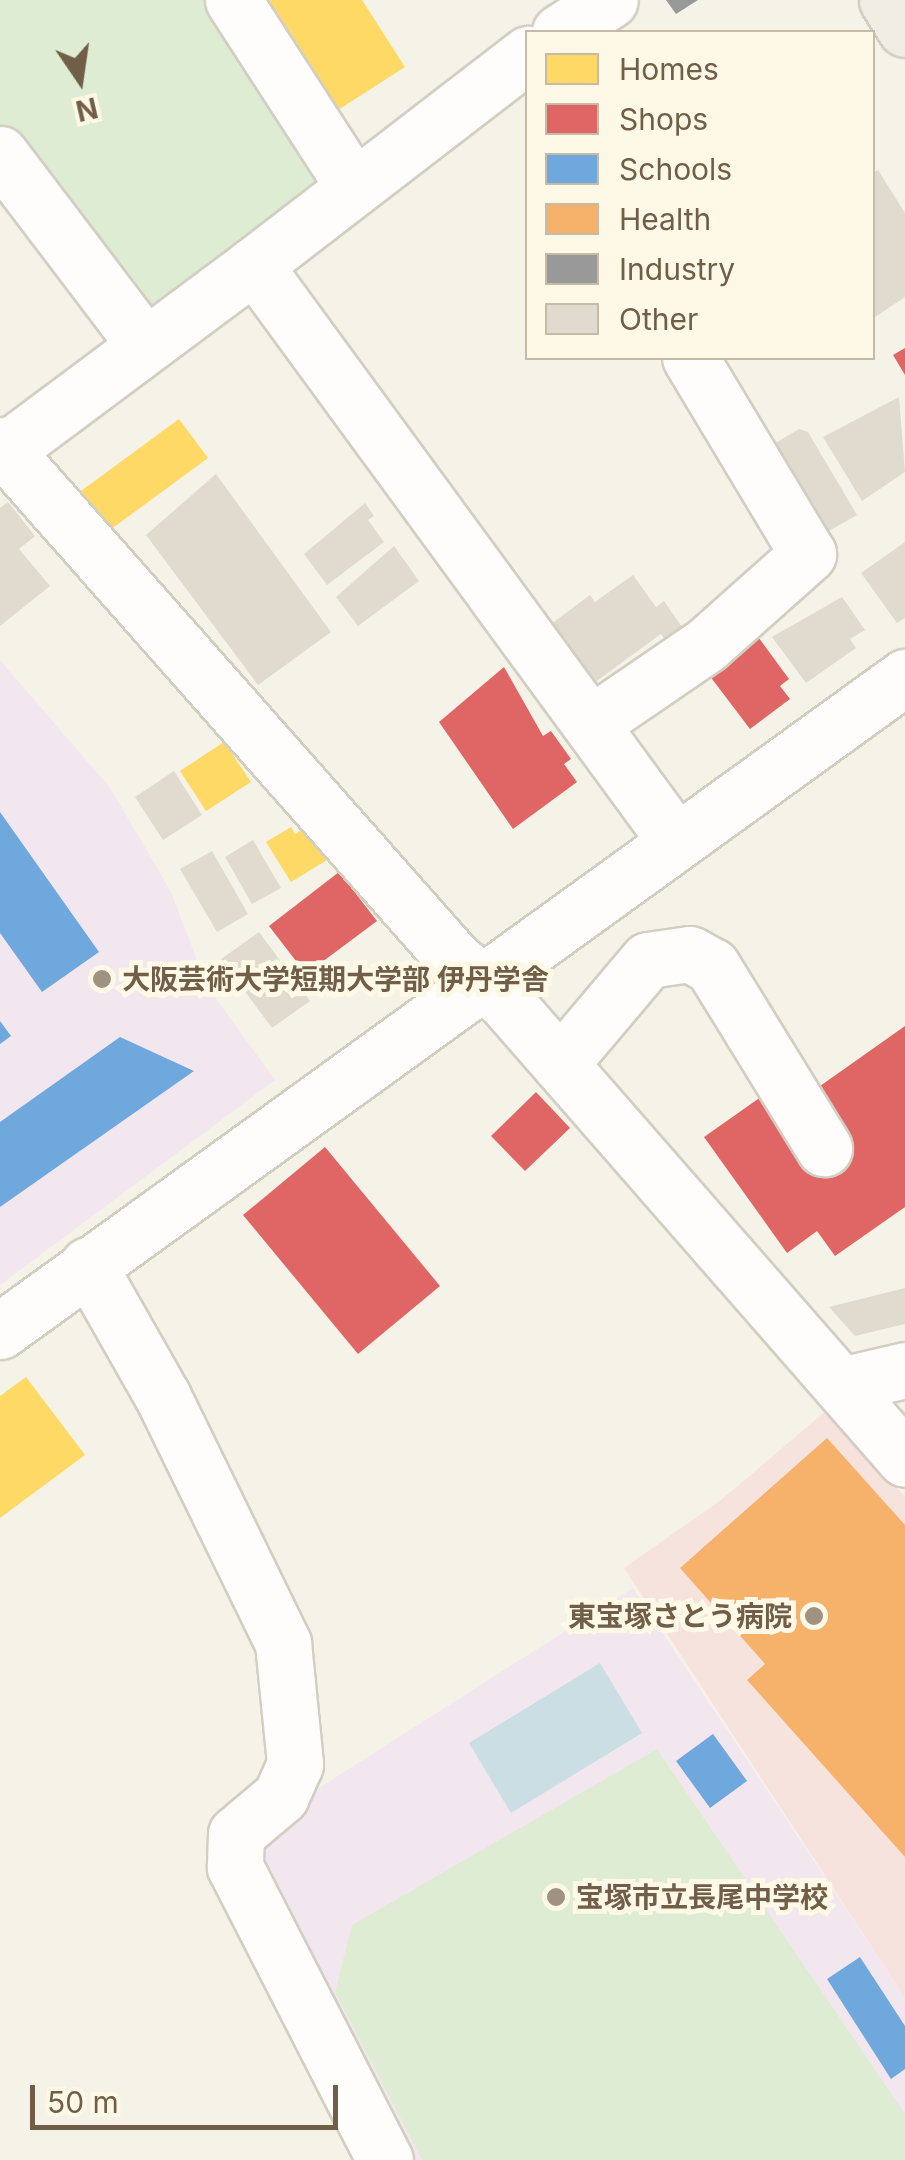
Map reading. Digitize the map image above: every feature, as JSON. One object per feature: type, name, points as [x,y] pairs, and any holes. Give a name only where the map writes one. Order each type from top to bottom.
[{"type":"main road","points":[[887,0],[905,29]]},
{"type":"street","points":[[233,0],[352,184]]},
{"type":"street","points":[[563,30],[610,0]]},
{"type":"street","points":[[522,69],[352,184],[254,265],[3,448],[454,960],[484,978],[905,1458]]},
{"type":"street","points":[[0,154],[145,345]]},
{"type":"street","points":[[254,265],[592,724],[708,832]]},
{"type":"street","points":[[592,724],[706,645],[808,554],[691,360]]},
{"type":"street","points":[[0,1330],[484,978],[800,773],[905,677]]},
{"type":"street","points":[[560,1064],[648,960],[670,952],[702,959],[722,982],[780,1084],[824,1148]]},
{"type":"street","points":[[88,1266],[163,1397],[282,1643],[295,1764],[281,1796],[236,1834],[235,1868],[385,2160]]},
{"type":"street","points":[[841,1386],[905,1370]]},
{"type":"shaded area","name":"大阪芸術大学短期大学部 伊丹学舎","points":[[0,660],[111,789],[171,892],[207,986],[275,1080],[0,1285]]},
{"type":"shaded area","points":[[828,1409],[905,1497],[905,1998],[624,1568],[721,1500]]},
{"type":"shaded area","name":"宝塚市立長尾中学校","points":[[633,1588],[905,1998],[905,2160],[407,2160],[254,1858],[275,1816]]},
{"type":"shaded area","points":[[600,1663],[642,1733],[511,1813],[469,1743]]},
{"type":"green space","points":[[0,0],[216,0],[328,172],[322,189],[155,306],[137,306],[0,125]]},
{"type":"green space","name":"宝塚市立長尾中学校","points":[[657,1749],[905,2114],[905,2160],[422,2160],[335,1992],[352,1925]]},
{"type":"building: Homes","points":[[263,0],[362,0],[405,67],[335,112]]},
{"type":"building: Homes","points":[[179,419],[208,458],[110,530],[81,491]]},
{"type":"building: Homes","points":[[224,742],[251,782],[206,811],[180,771]]},
{"type":"building: Homes","points":[[291,827],[295,834],[306,827],[327,860],[291,882],[266,842]]},
{"type":"building: Homes","points":[[26,1377],[85,1455],[0,1518],[0,1396]]},
{"type":"building: Shops","points":[[905,348],[905,375],[893,355]]},
{"type":"building: Shops","points":[[756,634],[789,679],[780,686],[790,699],[750,729],[706,671]]},
{"type":"building: Shops","points":[[504,667],[543,736],[551,731],[571,759],[564,764],[577,782],[513,829],[439,722]]},
{"type":"building: Shops","points":[[339,872],[377,921],[306,974],[269,926]]},
{"type":"building: Shops","points":[[905,1026],[905,1207],[835,1256],[817,1231],[787,1253],[704,1137],[799,1070],[813,1091]]},
{"type":"building: Shops","points":[[536,1092],[570,1128],[525,1171],[491,1136]]},
{"type":"building: Shops","points":[[325,1147],[440,1286],[358,1354],[243,1215]]},
{"type":"building: Schools","points":[[0,812],[99,952],[42,992],[0,933]]},
{"type":"building: Schools","points":[[0,1021],[11,1036],[0,1044]]},
{"type":"building: Schools","points":[[120,1037],[194,1071],[0,1207],[0,1122]]},
{"type":"building: Schools","points":[[713,1734],[747,1781],[710,1808],[676,1761]]},
{"type":"building: Schools","points":[[860,1957],[905,2026],[905,2069],[891,2079],[827,1979]]},
{"type":"building: Health","name":"東宝塚さとう病院","points":[[827,1438],[905,1525],[905,1857],[747,1680],[765,1664],[680,1568]]},
{"type":"building: Industry","points":[[666,0],[698,0],[676,14]]},
{"type":"building: Other","points":[[878,170],[905,213],[905,297],[875,317]]},
{"type":"building: Other","points":[[899,397],[905,472],[862,501],[823,437]]},
{"type":"building: Other","points":[[799,429],[808,432],[857,515],[827,532],[774,444]]},
{"type":"building: Other","points":[[216,474],[331,632],[258,685],[146,535]]},
{"type":"building: Other","points":[[8,502],[35,536],[19,549],[50,586],[0,626],[0,508]]},
{"type":"building: Other","points":[[365,503],[374,516],[368,520],[384,542],[327,585],[304,554]]},
{"type":"building: Other","points":[[905,542],[905,618],[897,623],[861,573]]},
{"type":"building: Other","points":[[394,546],[419,581],[358,626],[336,597]]},
{"type":"building: Other","points":[[633,575],[656,607],[664,601],[682,627],[665,640],[661,634],[590,686],[547,627],[590,595],[595,602]]},
{"type":"building: Other","points":[[842,597],[865,630],[850,639],[856,648],[806,683],[772,637]]},
{"type":"building: Other","points":[[174,771],[202,815],[163,840],[135,797]]},
{"type":"building: Other","points":[[253,840],[281,888],[252,904],[225,857]]},
{"type":"building: Other","points":[[212,851],[248,914],[217,932],[180,869]]},
{"type":"building: Other","points":[[259,932],[310,1001],[272,1028],[221,959]]},
{"type":"building: Other","points":[[905,1288],[905,1324],[855,1336],[829,1307]]},
{"type":"place","name":"大阪芸術大学短期大学部 伊丹学舎","points":[[102,979]]},
{"type":"place","name":"東宝塚さとう病院","points":[[814,1616]]},
{"type":"place","name":"宝塚市立長尾中学校","points":[[556,1897]]}]
